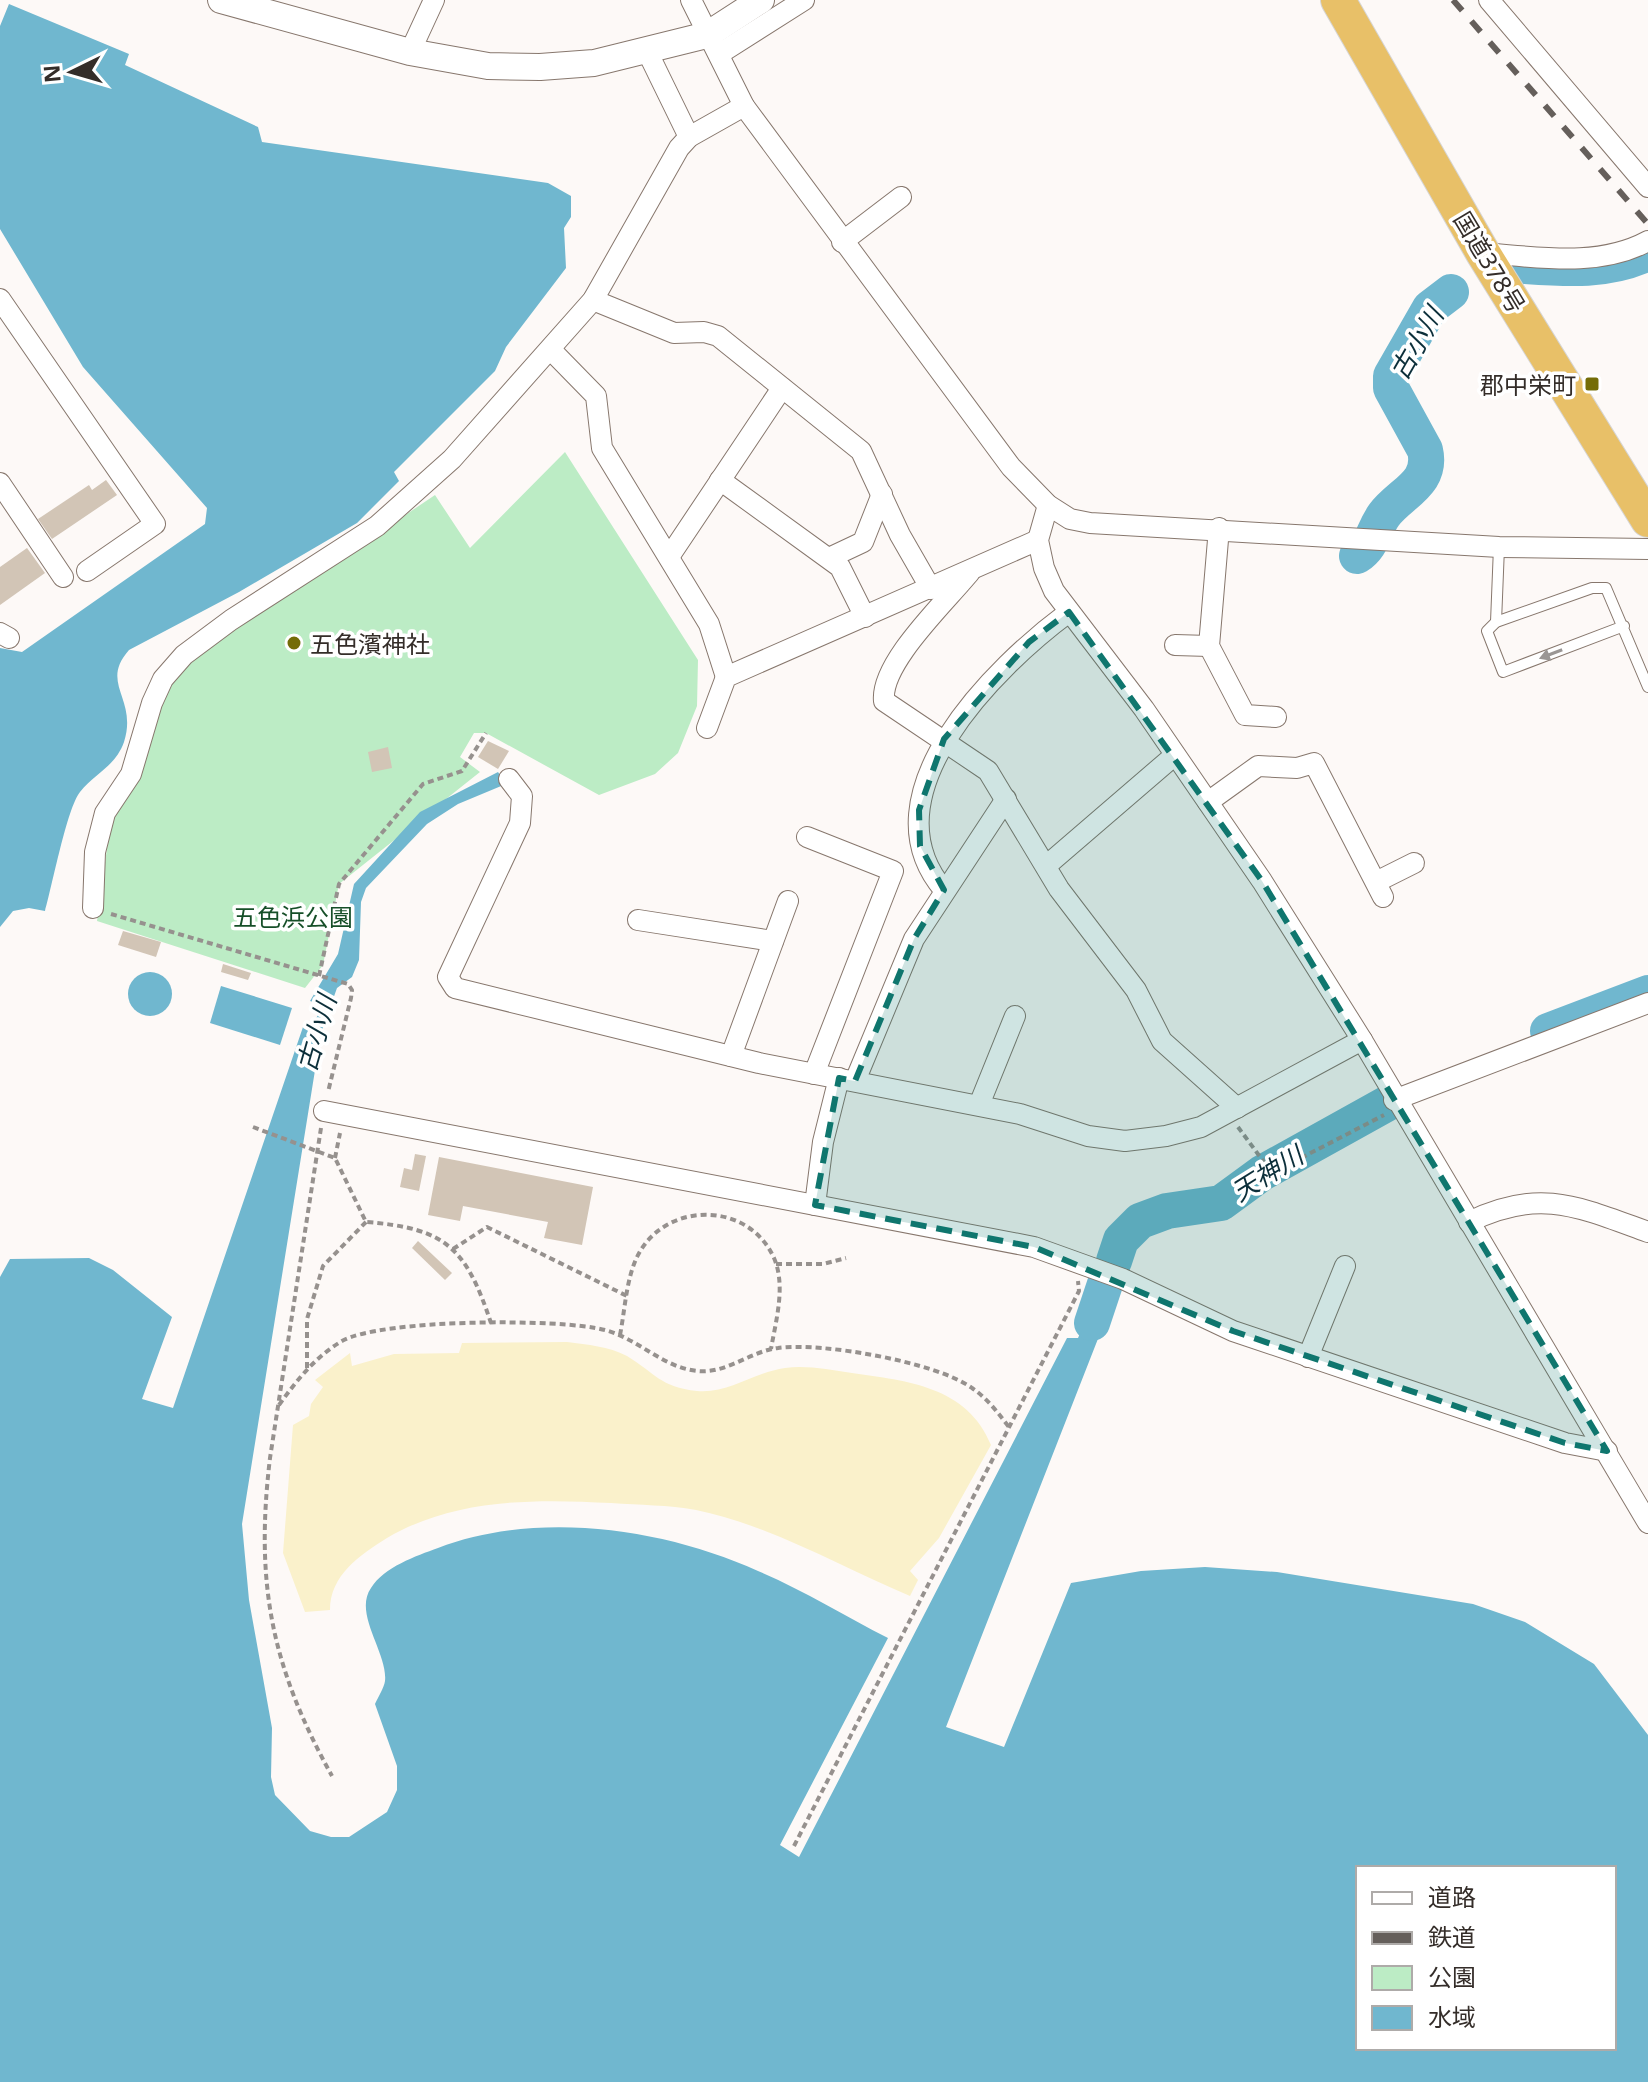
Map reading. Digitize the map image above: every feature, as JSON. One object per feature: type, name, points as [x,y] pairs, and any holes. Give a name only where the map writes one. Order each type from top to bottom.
[{"type":"highway","name":"国道378号","points":[[1338,0],[1483,253],[1648,520]]},
{"type":"street","points":[[221,0],[410,52],[488,66],[540,67],[594,63],[647,51],[706,20],[761,0]]},
{"type":"street","points":[[410,52],[434,0]]},
{"type":"street","points":[[706,20],[804,0]]},
{"type":"street","points":[[1499,3],[1648,187]]},
{"type":"street","points":[[706,20],[744,106],[842,242],[1011,467],[1048,505],[1070,519],[1090,523],[1219,528],[1499,547],[1648,549]]},
{"type":"street","points":[[647,51],[689,137]]},
{"type":"street","points":[[93,908],[95,852],[105,813],[131,774],[152,703],[163,679],[184,655],[231,620],[377,526],[452,459],[593,300],[679,148],[689,137],[744,106]]},
{"type":"street","points":[[842,242],[901,197]]},
{"type":"street","points":[[1483,253],[1577,259],[1608,256],[1648,241]]},
{"type":"street","points":[[0,299],[9,332],[155,524],[87,571]]},
{"type":"street","points":[[593,300],[674,333],[704,332],[718,336],[861,451],[900,535],[931,589]]},
{"type":"street","points":[[551,350],[596,396],[602,448],[709,624],[726,677],[707,728]]},
{"type":"street","points":[[669,557],[782,388]]},
{"type":"street","points":[[720,480],[840,567],[865,617]]},
{"type":"street","points":[[0,483],[63,577]]},
{"type":"street","points":[[829,558],[863,542],[882,494]]},
{"type":"street","points":[[1048,505],[1038,540],[1044,568],[1069,612],[1175,755],[1262,881],[1362,1040],[1397,1104],[1648,1523]]},
{"type":"street","points":[[1219,528],[1209,646],[1245,715],[1276,717]]},
{"type":"street","points":[[726,677],[1038,540]]},
{"type":"street","points":[[970,572],[891,668],[883,688],[884,701],[890,708],[944,739],[988,771],[1046,866],[1136,990],[1162,1041],[1232,1110]]},
{"type":"street","points":[[944,890],[931,876],[920,846],[919,810],[925,781],[944,739],[1029,642],[1069,612]]},
{"type":"street","points":[[1175,645],[1209,646]]},
{"type":"street","points":[[1046,866],[1175,755]]},
{"type":"street","points":[[1208,802],[1258,766],[1297,768],[1314,763],[1380,890],[1414,863]]},
{"type":"street","points":[[509,779],[522,796],[520,823],[448,977],[455,988],[731,1056],[979,1105],[1020,1114],[1088,1136],[1125,1141],[1166,1136],[1201,1127],[1362,1040]]},
{"type":"street","points":[[815,1205],[823,1142],[847,1080],[914,939],[1006,799]]},
{"type":"street","points":[[807,837],[893,871],[814,1074]]},
{"type":"street","points":[[731,1056],[788,901]]},
{"type":"street","points":[[638,920],[773,941]]},
{"type":"street","points":[[1397,1104],[1648,1003]]},
{"type":"street","points":[[979,1105],[1015,1016]]},
{"type":"street","points":[[324,1111],[1034,1247],[1078,1262],[1233,1331],[1565,1443],[1607,1451]]},
{"type":"street","points":[[1469,1222],[1500,1206],[1543,1202],[1566,1204],[1648,1232]]},
{"type":"street","points":[[1308,1357],[1345,1266]]},
{"type":"lane","points":[[1496,622],[1499,547]]},
{"type":"lane","points":[[1624,626],[1503,672],[1487,631],[1496,622],[1592,588],[1606,588],[1624,626],[1648,687]]},
{"type":"path","points":[[319,976],[339,884],[423,784],[462,771],[486,733]]},
{"type":"path","points":[[93,908],[348,984],[352,990],[340,1031],[316,1152],[264,1508],[268,1598],[275,1644],[288,1687],[332,1776]]},
{"type":"path","points":[[1232,1110],[1271,1172],[1397,1104]]},
{"type":"path","points":[[253,1127],[335,1158]]},
{"type":"path","points":[[339,1138],[335,1158],[366,1222]]},
{"type":"path","points":[[620,1335],[636,1258],[649,1238],[667,1223],[689,1215],[713,1213],[738,1221],[760,1236],[776,1264],[781,1283],[771,1349]]},
{"type":"path","points":[[307,1370],[307,1319],[323,1266],[366,1222],[408,1225],[445,1241],[476,1277],[491,1324]]},
{"type":"path","points":[[452,1249],[487,1227],[627,1296]]},
{"type":"path","points":[[776,1264],[823,1264],[846,1258]]},
{"type":"path","points":[[794,1846],[1079,1291],[1078,1262]]},
{"type":"path","points":[[278,1407],[307,1370],[344,1340],[368,1330],[573,1323],[639,1342],[682,1369],[702,1372],[771,1349],[801,1346],[924,1366],[972,1388],[1009,1427]]},
{"type":"highlighted area","points":[[1069,612],[1262,881],[1607,1451],[1565,1443],[1233,1331],[1034,1247],[815,1205],[839,1078],[855,1081],[914,939],[944,890],[920,846],[919,810],[944,739],[1029,642]]},
{"type":"green space","name":"五色浜公園","points":[[565,452],[698,660],[697,706],[678,753],[655,774],[599,795],[486,733],[474,733],[460,757],[480,772],[339,884],[323,965],[305,988],[97,921],[111,819],[137,780],[168,687],[193,658],[435,495],[470,548]]},
{"type":"sand","points":[[567,1342],[620,1353],[666,1383],[697,1391],[720,1389],[774,1370],[793,1367],[894,1379],[951,1398],[980,1425],[991,1445],[939,1538],[910,1571],[918,1580],[910,1596],[778,1536],[724,1517],[664,1506],[554,1501],[468,1508],[413,1525],[387,1538],[348,1567],[335,1586],[330,1610],[305,1612],[283,1553],[293,1425],[309,1416],[311,1404],[323,1387],[315,1380],[350,1353],[352,1366],[394,1354],[459,1353],[462,1343]]},
{"type":"water","points":[[9,4],[129,54],[125,65],[258,127],[262,142],[548,183],[571,196],[571,217],[564,228],[566,268],[506,347],[495,371],[394,472],[399,481],[357,523],[239,592],[129,650],[118,673],[127,727],[120,751],[86,785],[75,801],[45,911],[29,908],[13,911],[0,927],[0,648],[22,652],[205,524],[207,508],[83,367],[0,229],[0,26]]},
{"type":"water","points":[[498,772],[506,784],[458,804],[427,824],[366,888],[361,902],[359,960],[352,977],[337,988],[321,1033],[242,1524],[249,1600],[272,1728],[271,1777],[275,1795],[310,1831],[331,1837],[349,1837],[387,1812],[397,1790],[397,1766],[375,1704],[384,1684],[385,1670],[366,1610],[367,1598],[377,1581],[401,1563],[476,1536],[558,1527],[600,1529],[682,1544],[721,1556],[791,1586],[888,1638],[780,1845],[799,1857],[1067,1338],[1078,1338],[1086,1320],[1103,1326],[946,1727],[1004,1747],[1071,1583],[1141,1571],[1205,1567],[1277,1572],[1473,1604],[1525,1622],[1594,1664],[1648,1735],[1648,2082],[0,2082],[0,1277],[10,1259],[89,1258],[113,1270],[172,1317],[142,1399],[173,1408],[303,1027],[317,1017],[320,1004],[310,1001],[338,954],[354,884],[420,812]]},
{"type":"water","points":[[150,972],[165,979],[172,994],[165,1009],[150,1016],[135,1009],[128,994],[135,979]]},
{"type":"water","points":[[221,986],[292,1008],[280,1045],[210,1023]]},
{"type":"building","points":[[106,480],[117,495],[52,539],[38,519],[89,485],[92,490]]},
{"type":"building","points":[[27,548],[45,573],[0,605],[0,567]]},
{"type":"building","points":[[488,741],[509,751],[498,769],[478,757]]},
{"type":"building","points":[[388,747],[392,768],[372,772],[368,752]]},
{"type":"building","points":[[123,931],[161,942],[156,957],[118,945]]},
{"type":"building","points":[[223,964],[251,973],[248,980],[221,972]]},
{"type":"building","points":[[415,1154],[426,1156],[419,1191],[400,1187],[404,1168],[412,1170]]},
{"type":"building","points":[[439,1157],[593,1187],[582,1245],[544,1238],[548,1222],[463,1206],[460,1221],[428,1215]]},
{"type":"building","points":[[418,1241],[452,1273],[445,1280],[412,1248]]},
{"type":"waterway","name":"古小川","points":[[1525,266],[1603,266],[1648,253]]},
{"type":"waterway","name":"古小川","points":[[1357,556],[1370,543],[1384,515],[1414,487],[1424,471],[1425,450],[1391,388],[1391,376],[1430,308],[1451,292]]},
{"type":"waterway","name":"天神川","points":[[1548,1031],[1648,993]]},
{"type":"waterway","name":"天神川","points":[[1114,1261],[1121,1240],[1140,1221],[1167,1211],[1221,1203],[1262,1173],[1388,1103]]},
{"type":"waterway","name":"天神川","points":[[1092,1323],[1105,1284]]},
{"type":"railway","points":[[1453,0],[1648,224]]},
{"type":"place","name":"郡中栄町","points":[[1592,384]]},
{"type":"place","name":"五色濱神社","points":[[294,643]]}]
